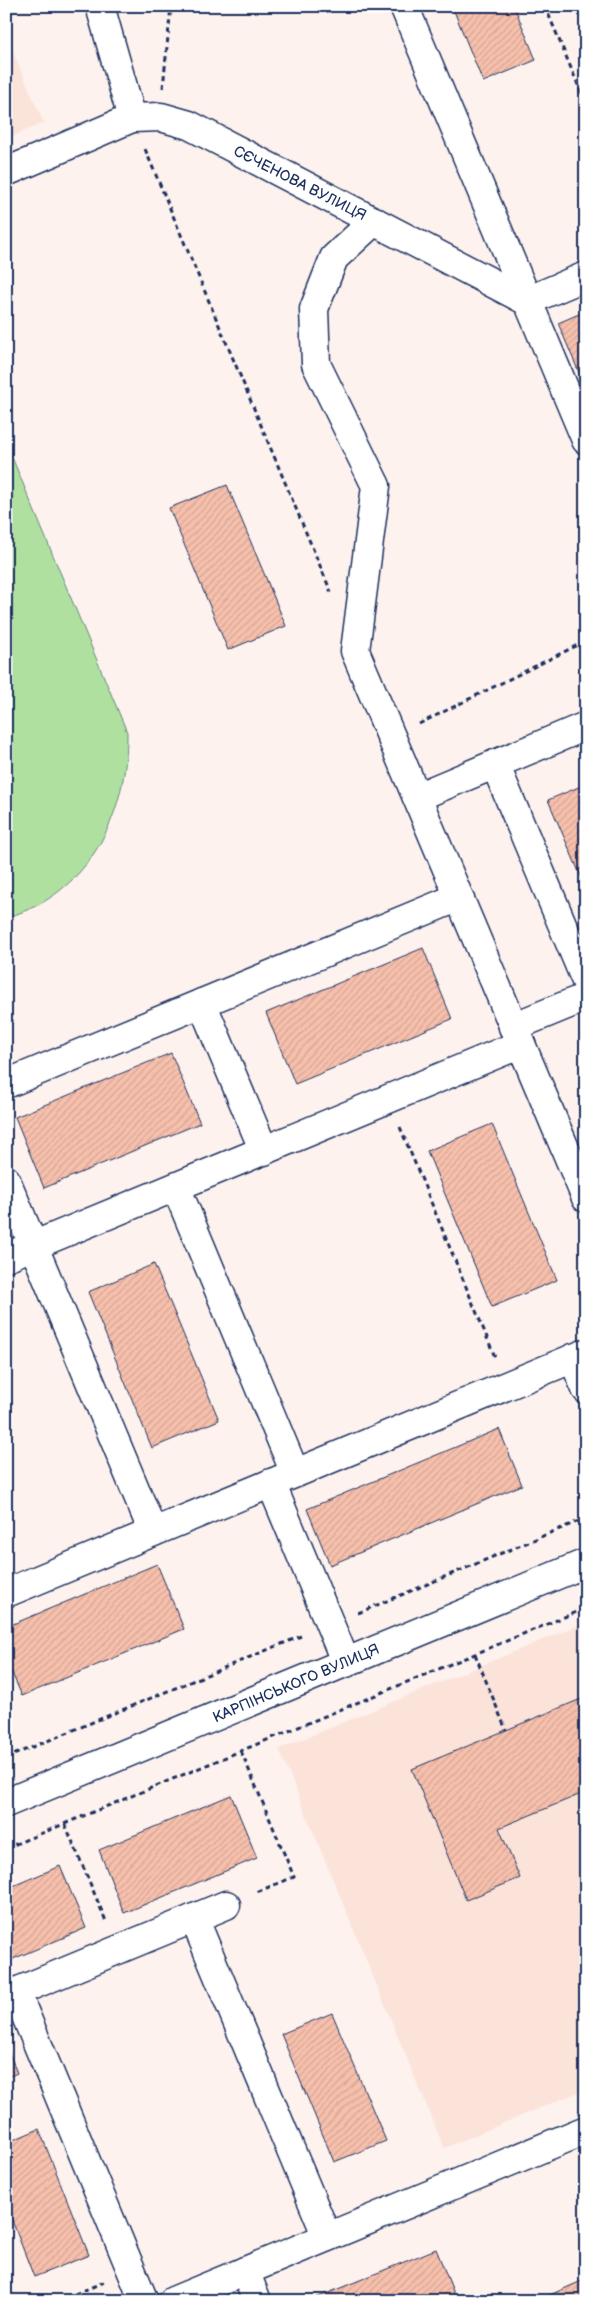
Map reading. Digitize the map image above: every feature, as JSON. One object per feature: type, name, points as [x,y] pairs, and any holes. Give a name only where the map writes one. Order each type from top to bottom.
[{"type":"street","points":[[100,6],[132,118]]},
{"type":"street","points":[[404,6],[586,440]]},
{"type":"street","name":"СЄЧЕНОВА ВУЛИЦЯ","points":[[6,172],[132,118],[160,117],[189,125],[527,301]]},
{"type":"street","points":[[374,221],[334,258],[314,309],[316,364],[376,486],[355,651],[586,1198]]},
{"type":"street","points":[[527,301],[586,276]]},
{"type":"street","points":[[417,797],[586,726]]},
{"type":"street","points":[[495,764],[586,980]]},
{"type":"street","points":[[6,1084],[459,897]]},
{"type":"street","points":[[6,1257],[388,1099],[517,1035],[586,996]]},
{"type":"street","points":[[202,1003],[264,1151]]},
{"type":"street","points":[[6,1180],[153,1532]]},
{"type":"street","points":[[176,1187],[283,1478],[330,1624],[346,1663]]},
{"type":"street","points":[[6,1593],[579,1355],[586,1388]]},
{"type":"street","name":"КАРПІНСЬКОГО ВУЛИЦЯ","points":[[6,1804],[586,1563]]},
{"type":"street","points":[[144,2301],[16,1992],[226,1905]]},
{"type":"street","points":[[194,1918],[326,2237]]},
{"type":"street","points":[[173,2301],[326,2237],[584,2136]]},
{"type":"street","points":[[245,2271],[257,2301]]},
{"type":"path","points":[[160,117],[171,6]]},
{"type":"path","points":[[545,6],[586,104]]},
{"type":"path","points":[[132,118],[332,596]]},
{"type":"path","points":[[392,738],[586,641]]},
{"type":"path","points":[[388,1099],[507,1385]]},
{"type":"path","points":[[6,1758],[586,1518]]},
{"type":"path","points":[[6,1848],[586,1608]]},
{"type":"path","points":[[475,1654],[506,1730]]},
{"type":"path","points":[[226,1905],[294,1877],[241,1751]]},
{"type":"path","points":[[65,1824],[117,1950]]},
{"type":"path","points":[[58,2301],[132,2270]]},
{"type":"path","points":[[6,2282],[14,2301]]},
{"type":"shaded area","points":[[6,36],[44,123],[6,139]]},
{"type":"shaded area","points":[[586,1622],[586,2089],[444,2148],[279,1749]]},
{"type":"green space","points":[[6,443],[127,732],[126,757],[116,807],[94,853],[79,873],[60,891],[38,905],[6,918]]},
{"type":"building","points":[[452,6],[514,6],[536,60],[483,82]]},
{"type":"building","points":[[586,311],[586,389],[558,323]]},
{"type":"building","points":[[227,485],[286,626],[228,650],[169,508]]},
{"type":"building","points":[[586,784],[586,888],[548,800]]},
{"type":"building","points":[[423,948],[452,1019],[295,1084],[266,1013]]},
{"type":"building","points":[[171,1053],[200,1123],[44,1188],[15,1117]]},
{"type":"building","points":[[492,1124],[557,1280],[492,1307],[427,1151]]},
{"type":"building","points":[[154,1264],[219,1420],[152,1448],[88,1292]]},
{"type":"building","points":[[499,1429],[522,1485],[330,1565],[307,1509]]},
{"type":"building","points":[[157,1564],[184,1629],[22,1696],[6,1659],[6,1627]]},
{"type":"building","points":[[586,1697],[586,1804],[581,1794],[499,1828],[520,1878],[466,1900],[412,1769]]},
{"type":"building","points":[[231,1795],[257,1858],[124,1913],[99,1850]]},
{"type":"building","points":[[60,1866],[86,1928],[6,1962],[6,1889]]},
{"type":"building","points":[[332,2013],[386,2141],[334,2162],[281,2034]]},
{"type":"building","points":[[6,2045],[17,2073],[6,2078]]},
{"type":"building","points":[[39,2129],[89,2255],[34,2277],[6,2205],[6,2143]]},
{"type":"building","points":[[436,2249],[457,2301],[311,2300]]},
{"type":"building","points":[[584,2280],[586,2301],[536,2301]]}]
